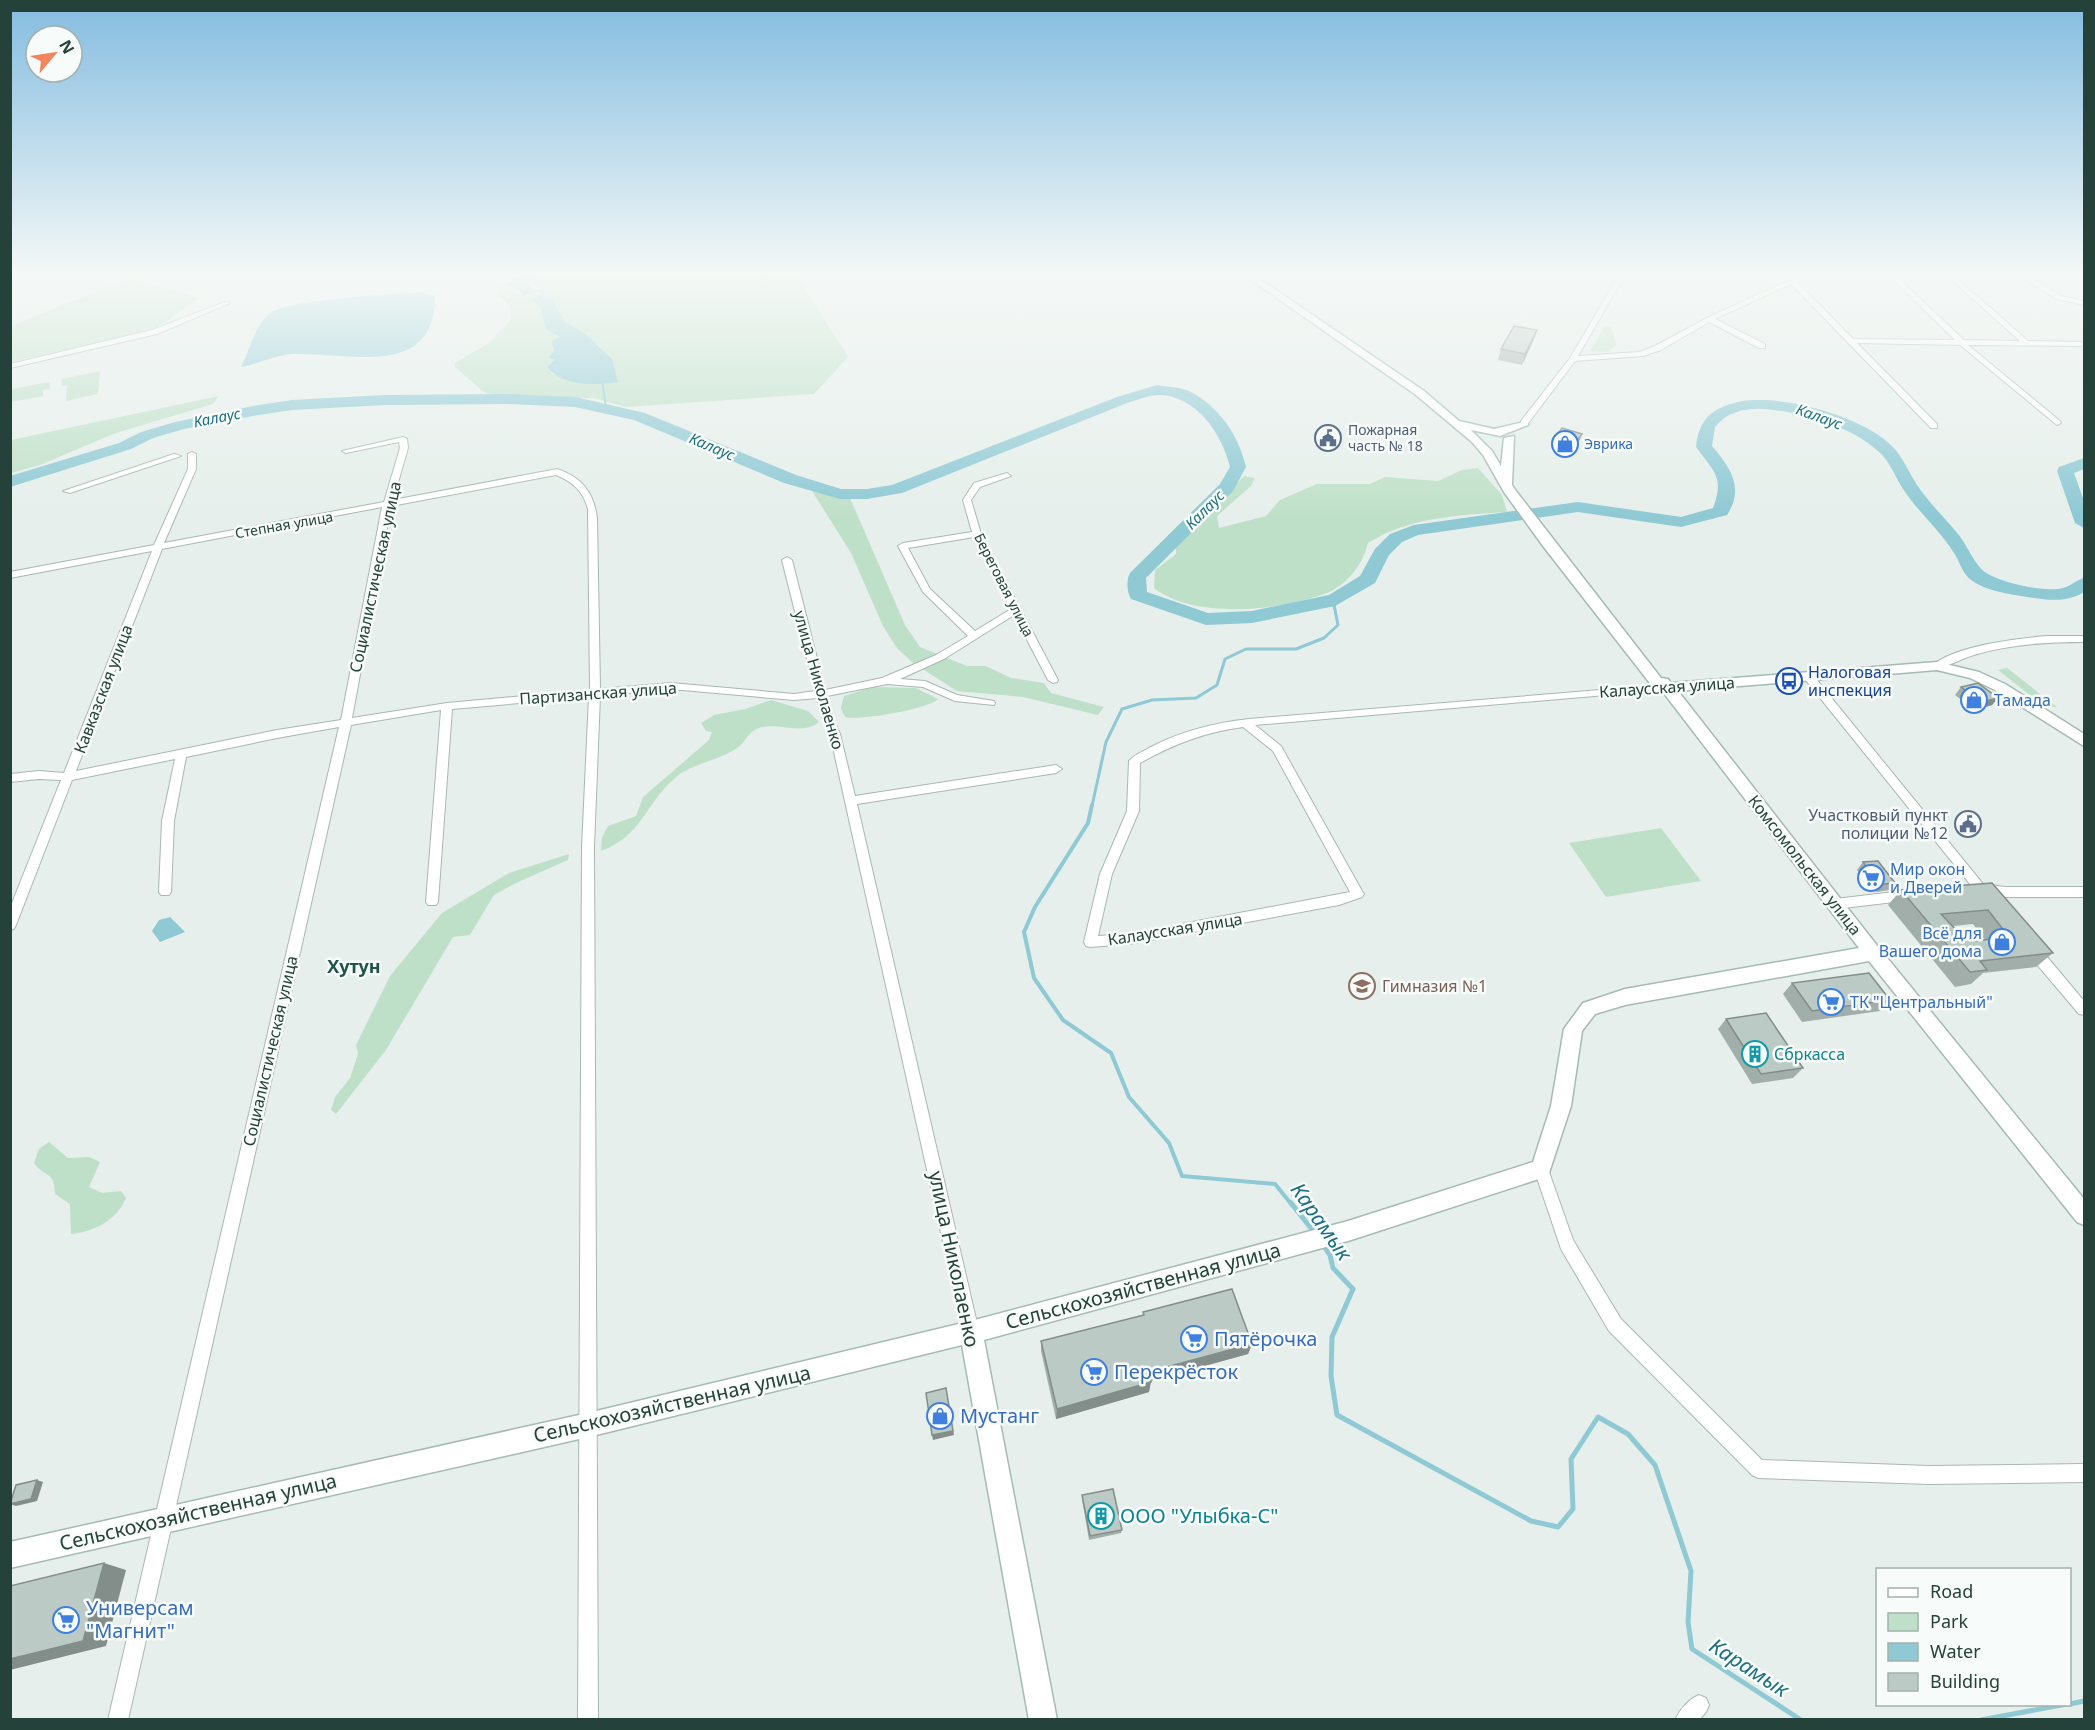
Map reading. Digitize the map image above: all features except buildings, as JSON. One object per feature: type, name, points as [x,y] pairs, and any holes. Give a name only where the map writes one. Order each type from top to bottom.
[{"type":"main road","points":[[1364,356],[1453,418],[1486,433],[1499,434],[1524,423]]},
{"type":"main road","name":"Комсомольская улица","points":[[1453,418],[1488,453],[1510,492],[1547,543],[1591,591],[1662,687],[2084,1215]]},
{"type":"main road","points":[[1488,453],[1510,438],[1524,423]]},
{"type":"main road","points":[[1510,438],[1506,471],[1510,492]]},
{"type":"main road","points":[[1937,666],[1974,675],[2000,687],[2085,741]]},
{"type":"main road","name":"Калаусская улица","points":[[1662,687],[1937,666]]},
{"type":"main road","points":[[2061,725],[2085,727]]},
{"type":"main road","points":[[1542,1169],[1561,1106],[1573,1029],[1589,1008],[1625,996],[1873,953]]},
{"type":"main road","name":"Сельскохозяйственная улица","points":[[10,1555],[588,1425],[970,1332],[1348,1231],[1507,1178],[1542,1169]]},
{"type":"main road","name":"улица Николаенко","points":[[970,1332],[1043,1719]]},
{"type":"street","points":[[10,366],[53,356]]},
{"type":"street","points":[[1524,423],[1575,356]]},
{"type":"street","points":[[1573,359],[1617,356]]},
{"type":"street","points":[[1865,356],[1934,426]]},
{"type":"street","points":[[1976,356],[2057,423]]},
{"type":"street","name":"Социалистическая улица","points":[[118,1719],[346,722],[387,506],[404,448],[403,439],[346,451]]},
{"type":"street","name":"Кавказская улица","points":[[10,925],[158,547],[192,470],[194,450],[189,448],[181,450],[177,456],[67,491]]},
{"type":"street","name":"Степная улица","points":[[10,575],[387,506],[556,472],[581,484],[592,502],[595,690]]},
{"type":"street","name":"Береговая улица","points":[[1007,476],[977,485],[967,500],[977,534],[1053,680]]},
{"type":"street","points":[[974,636],[926,590],[903,546],[977,534]]},
{"type":"street","name":"улица Николаенко","points":[[787,560],[821,694],[835,734],[970,1332]]},
{"type":"street","name":"Партизанская улица","points":[[10,778],[39,774],[68,777],[346,722],[447,706],[595,690],[671,686],[794,697],[821,694],[885,681],[940,657],[1016,610]]},
{"type":"street","name":"Калаусская улица","points":[[1937,666],[1957,655],[1989,648],[2058,637],[2085,639]]},
{"type":"street","points":[[1808,676],[1973,888],[1994,905]]},
{"type":"street","points":[[885,681],[925,684],[955,698],[990,703]]},
{"type":"street","name":"Калаусская улица","points":[[1246,724],[1277,749],[1358,894],[1339,900],[1141,937],[1090,942],[1106,874],[1133,811],[1135,761],[1166,744],[1202,731],[1246,724],[1662,687]]},
{"type":"street","points":[[588,1719],[588,847],[595,690]]},
{"type":"street","points":[[432,902],[447,706]]},
{"type":"street","points":[[165,892],[168,821],[181,754]]},
{"type":"street","points":[[850,801],[1056,769]]},
{"type":"street","points":[[1973,888],[2005,892],[2085,892]]},
{"type":"street","points":[[1835,904],[1923,894]]},
{"type":"street","points":[[2024,940],[2085,1010]]},
{"type":"street","points":[[1542,1169],[1566,1244],[1615,1325],[1758,1469],[1929,1475],[2085,1473]]},
{"type":"street","points":[[1685,1719],[1700,1705]]},
{"type":"green space","points":[[11,356],[39,356],[11,362]]},
{"type":"green space","points":[[467,356],[554,356],[555,360],[549,369],[551,373],[579,383],[617,382],[612,363],[607,356],[848,357],[814,394],[626,407],[593,398],[516,397],[485,393],[455,367],[455,363]]},
{"type":"green space","points":[[100,371],[98,394],[66,401],[67,386],[61,386],[62,379]]},
{"type":"green space","points":[[50,382],[50,389],[43,390],[43,396],[11,402],[11,389]]},
{"type":"green space","points":[[219,396],[213,404],[113,434],[40,465],[11,473],[11,440]]},
{"type":"green space","points":[[1478,468],[1502,495],[1507,512],[1435,519],[1384,534],[1368,543],[1363,558],[1354,572],[1329,592],[1288,604],[1239,609],[1192,605],[1171,598],[1154,588],[1155,570],[1176,554],[1176,547],[1244,476],[1255,478],[1251,486],[1217,516],[1219,528],[1266,516],[1280,500],[1317,484],[1370,484],[1385,477],[1438,481],[1462,470]]},
{"type":"green space","points":[[812,491],[850,498],[905,625],[920,647],[967,666],[986,666],[1011,678],[1044,683],[1051,693],[1104,707],[1098,715],[1023,697],[957,691],[913,663],[897,648],[883,626],[851,553]]},
{"type":"green space","points":[[2007,668],[2057,707],[2045,707],[1998,670]]},
{"type":"green space","points":[[873,687],[916,688],[938,699],[922,707],[893,713],[845,717],[841,708],[844,696]]},
{"type":"green space","points":[[771,700],[808,711],[819,722],[803,728],[769,726],[761,728],[753,731],[741,745],[725,755],[690,768],[665,788],[626,837],[601,851],[602,837],[608,826],[636,816],[643,797],[709,740],[712,732],[706,731],[701,723],[714,715],[745,709]]},
{"type":"green space","points":[[1661,828],[1701,881],[1606,897],[1569,843]]},
{"type":"green space","points":[[569,854],[568,860],[494,895],[470,935],[453,937],[386,1050],[336,1114],[331,1110],[335,1097],[350,1078],[358,1054],[356,1045],[390,976],[442,913],[509,873]]},
{"type":"green space","points":[[49,1142],[68,1158],[89,1157],[100,1162],[89,1187],[102,1193],[121,1191],[126,1198],[111,1219],[88,1231],[71,1234],[70,1204],[55,1194],[55,1186],[51,1178],[34,1163],[39,1149]]},
{"type":"water","points":[[246,356],[280,356],[255,364],[241,367]]},
{"type":"water","points":[[344,356],[387,356],[386,356]]},
{"type":"water","points":[[609,356],[612,359],[618,382],[590,384],[561,378],[547,367],[555,360],[549,357]]},
{"type":"water","points":[[170,917],[185,932],[160,942],[152,931],[159,920]]},
{"type":"waterway","points":[[602,379],[606,408]]},
{"type":"waterway","name":"Калаус","points":[[10,482],[125,446],[147,435],[181,425],[253,411],[292,405],[385,400],[506,399],[575,402],[639,416],[790,479],[840,494],[867,494],[896,489],[1122,400],[1157,390],[1183,394],[1213,415],[1234,450],[1238,467],[1227,487],[1137,577],[1138,595],[1206,619],[1252,617],[1335,600],[1368,579],[1381,553],[1396,538],[1414,530],[1578,507],[1681,522],[1721,511],[1727,491],[1726,476],[1704,447],[1708,427],[1711,421],[1726,410],[1747,405],[1771,405],[1798,409],[1849,426],[1885,448],[1893,457],[1912,490],[1962,551],[1973,572],[1983,579],[2018,590],[2055,594],[2067,593],[2084,584]]},
{"type":"waterway","name":"Калаус","points":[[2084,463],[2065,471],[2084,523]]},
{"type":"waterway","name":"Карамык","points":[[1092,806],[1106,742],[1122,709],[1152,700],[1196,698],[1217,685],[1225,659],[1246,649],[1296,649],[1324,638],[1338,625],[1333,600]]},
{"type":"waterway","name":"Карамык","points":[[1092,805],[1088,823],[1035,907],[1024,932],[1034,978],[1063,1020],[1111,1053],[1129,1097],[1169,1143],[1182,1176],[1275,1184],[1292,1205]]},
{"type":"waterway","name":"Карамык","points":[[1291,1203],[1314,1232]]},
{"type":"waterway","name":"Карамык","points":[[1322,1243],[1330,1255],[1333,1268],[1353,1289],[1332,1337],[1331,1376],[1337,1415],[1531,1521],[1558,1527],[1573,1509],[1571,1459],[1598,1417],[1628,1434],[1655,1465],[1691,1571],[1688,1622],[1692,1649],[1801,1720]]},
{"type":"waterway","name":"Карамык","points":[[2071,1704],[2084,1701]]},
{"type":"waterway","name":"Карамык","points":[[1981,1720],[2056,1706]]},
{"type":"place","name":"Пожарная часть № 18","points":[[1328,438]]},
{"type":"place","name":"Эврика","points":[[1565,444]]},
{"type":"place","name":"Налоговая инспекция","points":[[1789,681]]},
{"type":"place","name":"Тамада","points":[[1974,700]]},
{"type":"place","name":"Участковый пункт полиции №12","points":[[1968,824]]},
{"type":"place","name":"Мир окон и Дверей","points":[[1871,878]]},
{"type":"place","name":"Всё для Вашего дома","points":[[2002,942]]},
{"type":"place","name":"Гимназия №1","points":[[1362,986]]},
{"type":"place","name":"ТК \"Центральный\"","points":[[1831,1002]]},
{"type":"place","name":"Сбркасса","points":[[1755,1054]]},
{"type":"place","name":"Пятёрочка","points":[[1194,1339]]},
{"type":"place","name":"Перекрёсток","points":[[1094,1372]]},
{"type":"place","name":"Мустанг","points":[[940,1416]]},
{"type":"place","name":"ООО \"Улыбка-С\"","points":[[1101,1516]]},
{"type":"place","name":"Универсам \"Магнит\"","points":[[66,1620]]},
{"type":"district","name":"Хутун","points":[[354,967]]}]
